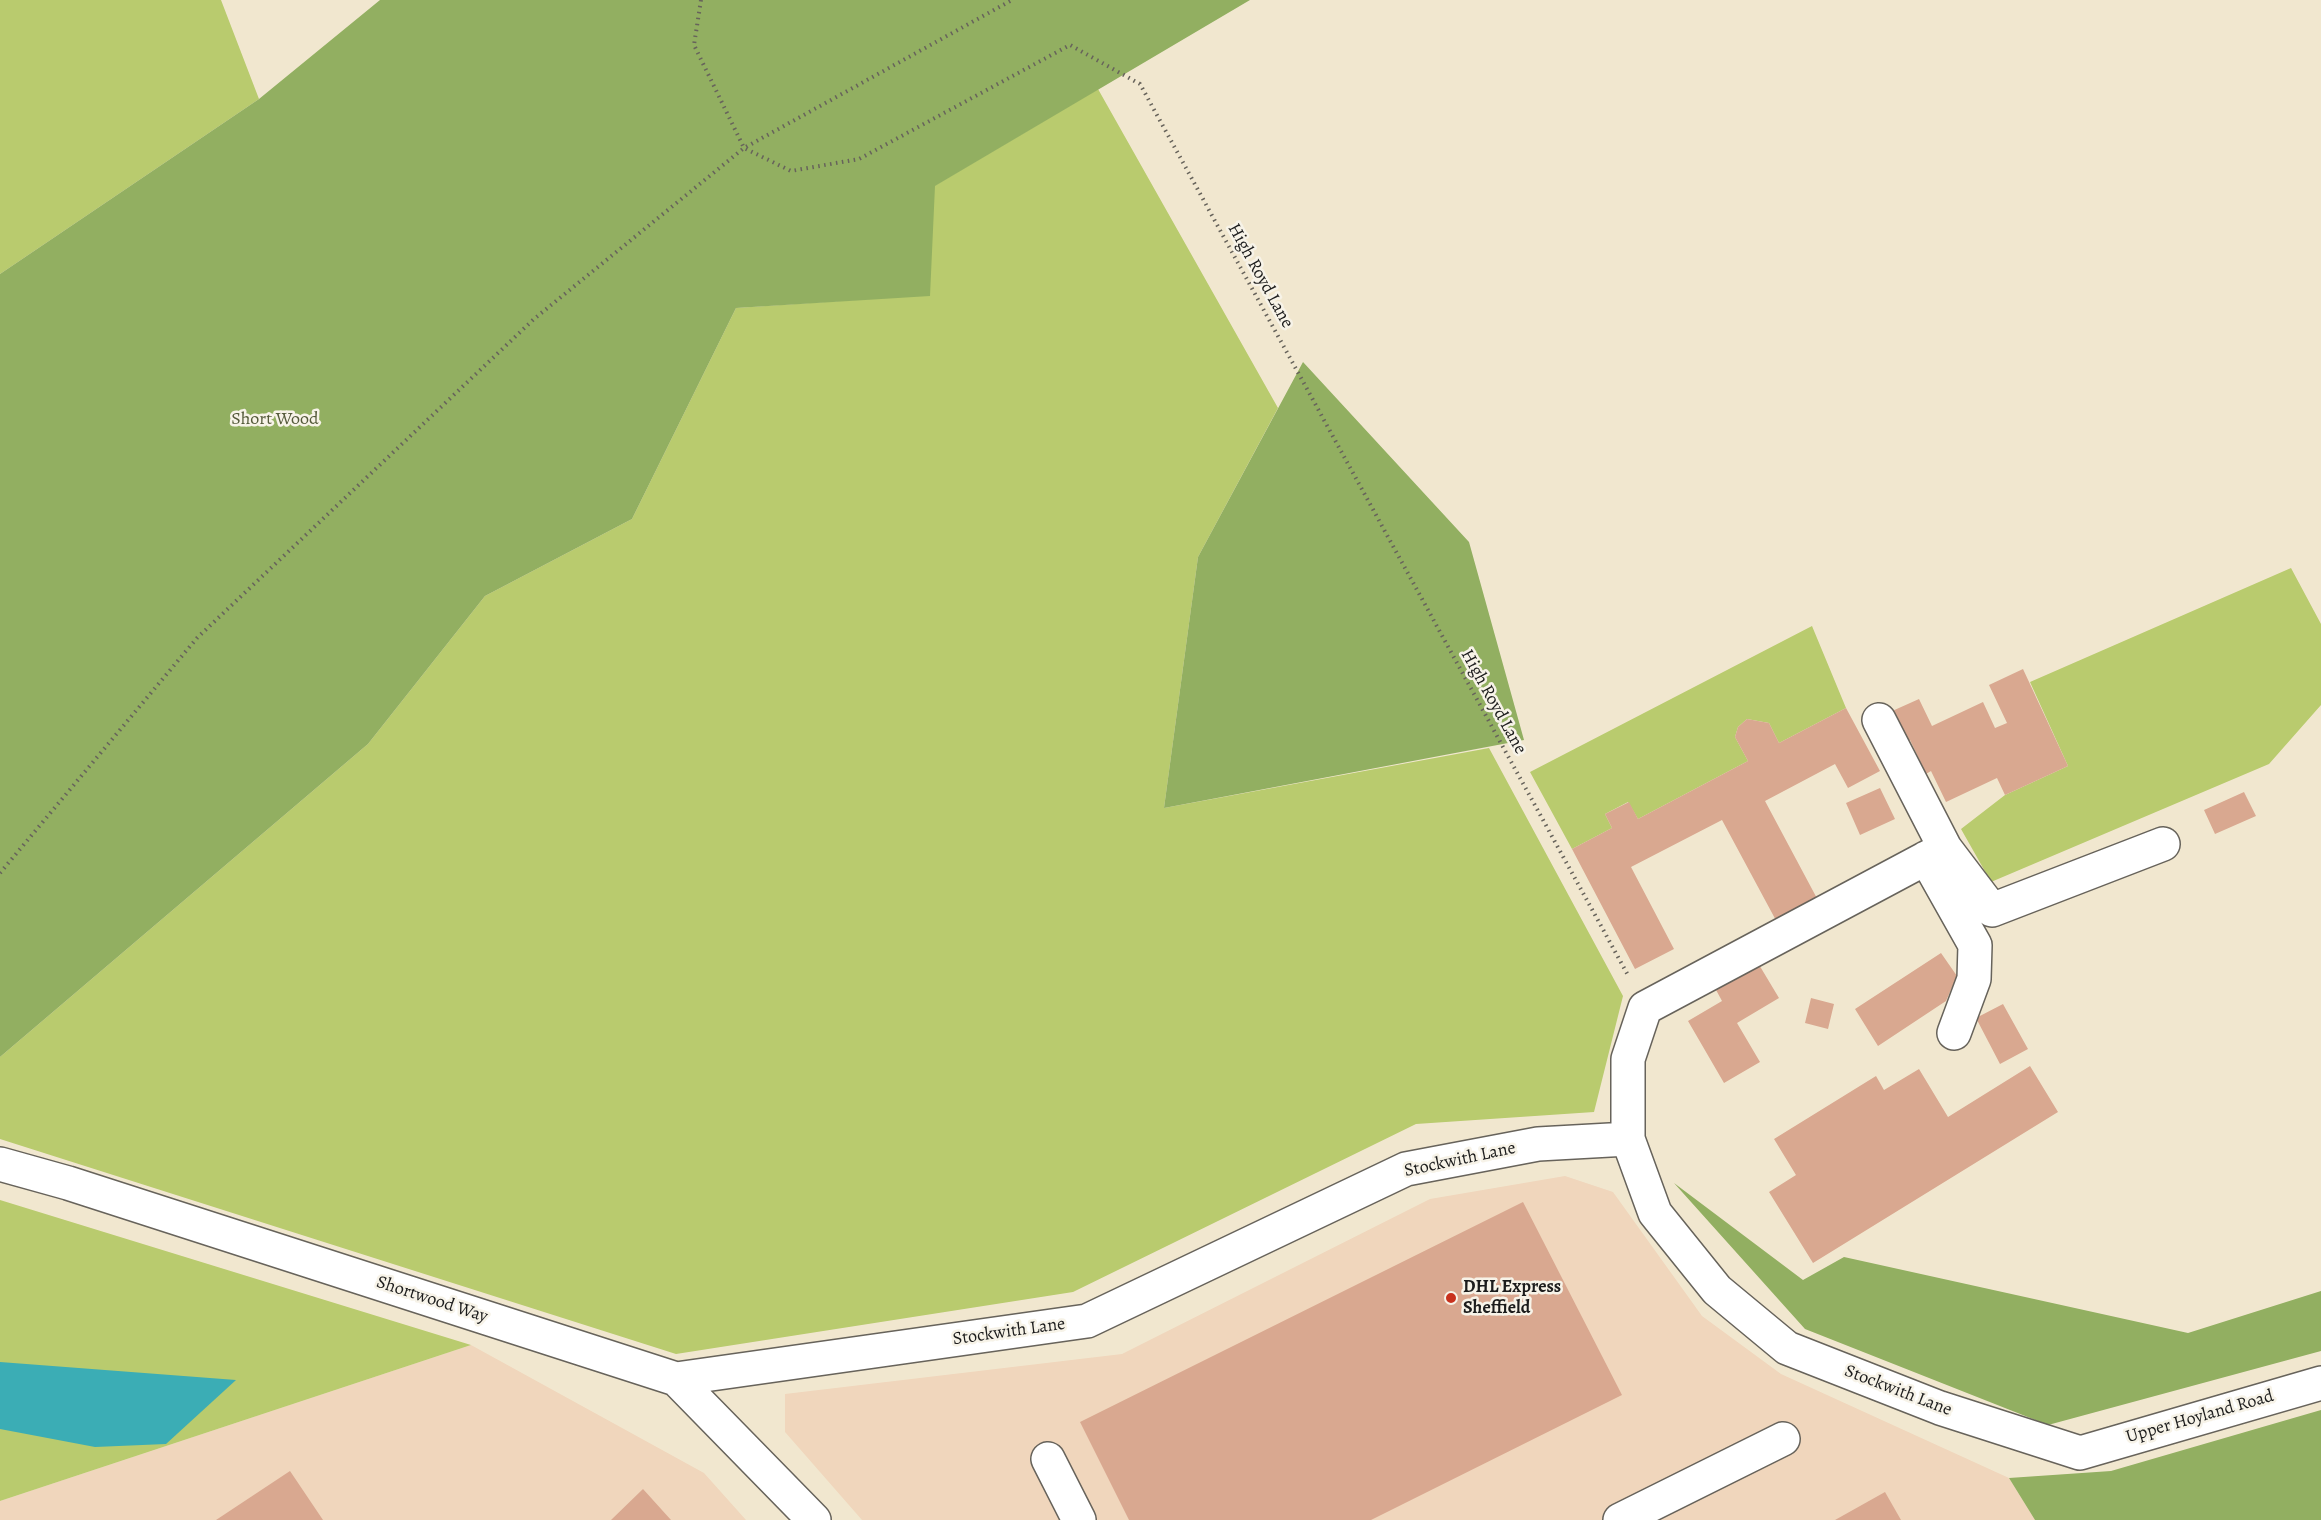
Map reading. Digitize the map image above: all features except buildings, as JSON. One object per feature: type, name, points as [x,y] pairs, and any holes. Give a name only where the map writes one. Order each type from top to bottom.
[{"type":"street","points":[[1879,720],[1975,945],[1974,979],[1954,1033]]},
{"type":"street","points":[[1935,853],[1992,910],[2163,844]]},
{"type":"street","points":[[1628,1139],[1628,1059],[1646,1008],[1935,853]]},
{"type":"street","name":"Stockwith Lane","points":[[676,1379],[1087,1322],[1406,1169],[1538,1144],[1628,1139],[1654,1213],[1717,1290],[1788,1348],[1940,1408],[2080,1452]]},
{"type":"street","name":"Shortwood Way","points":[[0,1164],[68,1183],[676,1379],[814,1520]]},
{"type":"street","name":"Upper Hoyland Road","points":[[2080,1452],[2321,1383]]},
{"type":"street","points":[[1620,1520],[1783,1439]]},
{"type":"street","points":[[1048,1459],[1078,1520]]},
{"type":"path","points":[[701,0],[694,45],[744,148]]},
{"type":"path","points":[[0,873],[197,638],[534,320],[744,148],[1012,0]]},
{"type":"path","name":"High Royd Lane","points":[[744,148],[791,171],[859,159],[1070,45],[1140,84],[1646,1008]]},
{"type":"shaded area","points":[[1565,1176],[1613,1192],[1702,1316],[1781,1374],[2009,1478],[2035,1520],[862,1520],[785,1432],[785,1394],[1122,1354],[1430,1199]]},
{"type":"shaded area","points":[[471,1345],[704,1473],[746,1520],[0,1520],[0,1501]]},
{"type":"green space","points":[[0,0],[221,0],[259,99],[0,274]]},
{"type":"green space","name":"Short Wood","points":[[380,0],[1250,0],[935,186],[930,296],[736,308],[632,519],[485,596],[368,744],[0,1057],[0,274],[259,99]]},
{"type":"green space","points":[[1098,89],[1278,408],[1198,557],[1164,808],[1489,748],[1623,996],[1594,1112],[1416,1124],[1073,1292],[676,1354],[0,1139],[0,1057],[368,744],[485,596],[632,519],[736,308],[929,295],[934,186]]},
{"type":"green space","points":[[1303,362],[1469,542],[1524,740],[1164,808],[1198,557]]},
{"type":"green space","points":[[2291,568],[2321,624],[2321,705],[2269,764],[1991,882],[1961,829],[2005,795],[2068,766],[2030,682]]},
{"type":"green space","points":[[1812,626],[1846,708],[1779,743],[1769,723],[1747,719],[1738,727],[1735,737],[1748,761],[1638,819],[1628,802],[1605,814],[1612,828],[1572,849],[1530,772]]},
{"type":"green space","points":[[1674,1183],[1803,1280],[1844,1257],[2188,1333],[2321,1291],[2321,1351],[2048,1425],[1805,1329]]},
{"type":"green space","points":[[0,1200],[471,1345],[0,1501]]},
{"type":"green space","points":[[2321,1410],[2321,1520],[2035,1520],[2009,1478],[2111,1471]]},
{"type":"water","points":[[0,1362],[236,1380],[166,1444],[95,1447],[0,1429]]},
{"type":"place","name":"DHL Express Sheffield","points":[[1451,1298]]}]
